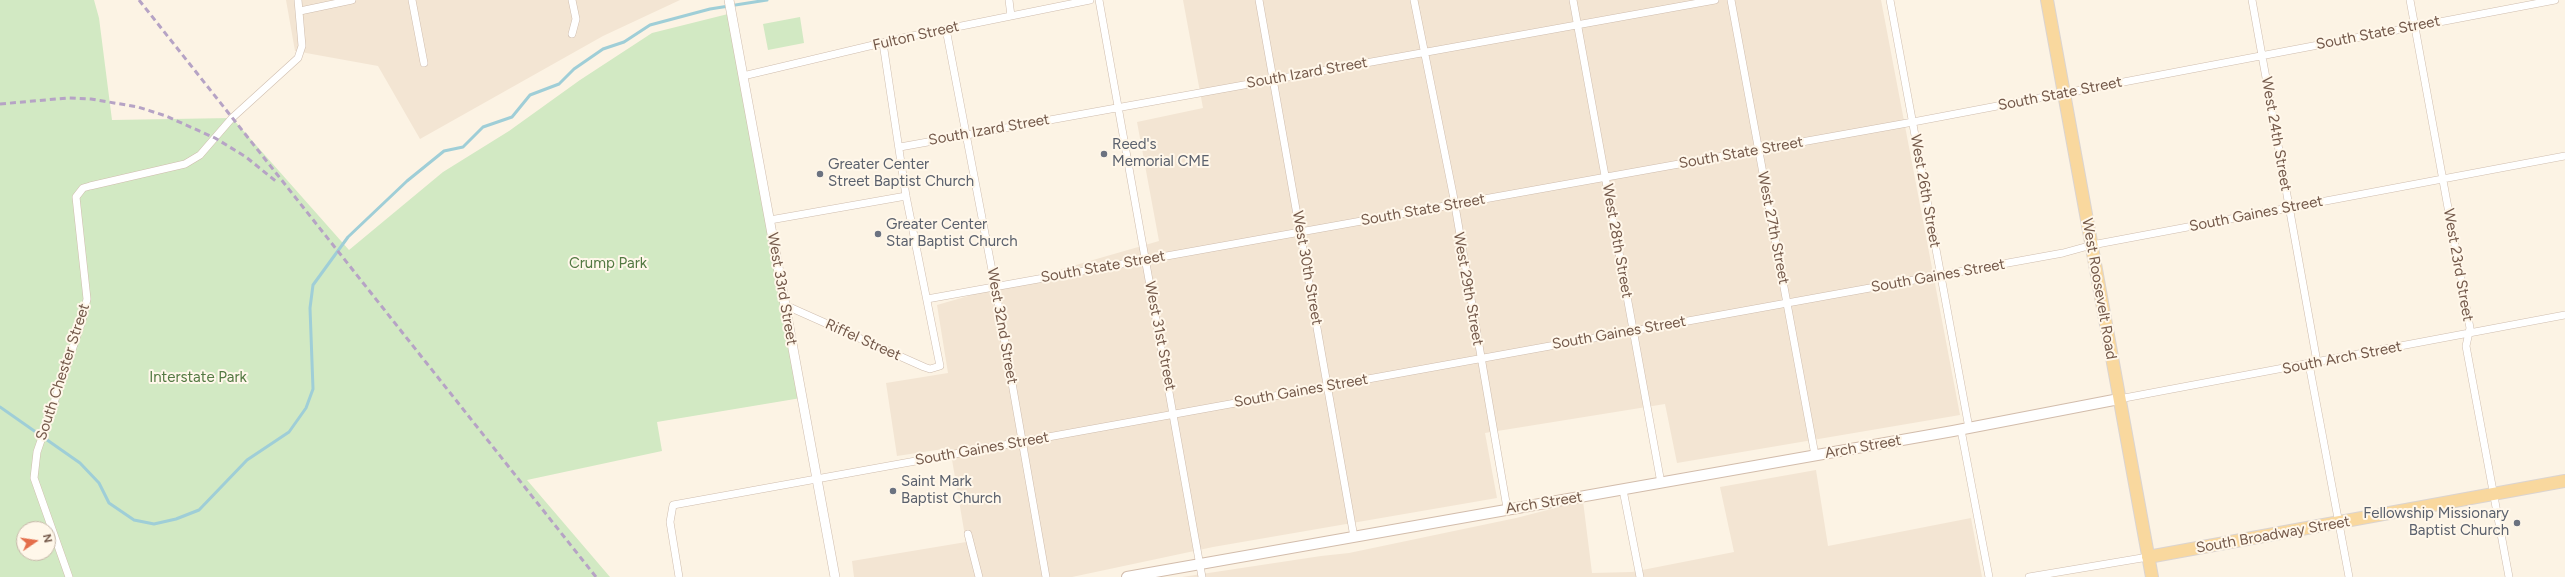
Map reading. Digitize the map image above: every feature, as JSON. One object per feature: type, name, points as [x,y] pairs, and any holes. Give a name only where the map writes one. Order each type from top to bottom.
[{"type":"main road","name":"West Roosevelt Road","points":[[2047,0],[2063,94],[2092,245],[2118,399],[2152,577]]},
{"type":"main road","name":"Arch Street","points":[[1127,577],[1507,508],[1623,490],[1965,429],[2118,399]]},
{"type":"main road","name":"South Broadway Street","points":[[2148,557],[2565,481]]},
{"type":"street","points":[[298,0],[300,11],[352,0]]},
{"type":"street","points":[[412,0],[424,63]]},
{"type":"street","points":[[572,0],[576,19],[572,34]]},
{"type":"street","name":"West 33rd Street","points":[[729,0],[787,306],[789,333],[835,577]]},
{"type":"street","points":[[1009,0],[1011,16]]},
{"type":"street","name":"Fulton Street","points":[[744,76],[946,29],[1090,0]]},
{"type":"street","name":"West 31st Street","points":[[1099,0],[1201,564],[1202,577]]},
{"type":"street","name":"West 30th Street","points":[[1259,0],[1354,537]]},
{"type":"street","name":"West 29th Street","points":[[1414,0],[1454,204],[1507,508]]},
{"type":"street","name":"West 28th Street","points":[[1573,0],[1661,483]]},
{"type":"street","name":"South Izard Street","points":[[900,146],[1715,0]]},
{"type":"street","name":"West 27th Street","points":[[1731,0],[1815,455]]},
{"type":"street","name":"West 26th Street","points":[[1890,0],[1941,275],[1989,577]]},
{"type":"street","name":"West 24th Street","points":[[2252,0],[2317,362]]},
{"type":"street","name":"West 23rd Street","points":[[2410,0],[2470,328],[2466,346],[2509,577]]},
{"type":"street","name":"South State Street","points":[[927,299],[1913,122],[2063,94],[2078,89],[2555,0]]},
{"type":"street","name":"South Chester Street","points":[[69,577],[34,484],[38,452],[82,321],[88,293],[75,202],[79,192],[90,186],[185,164],[200,155],[232,118],[298,58],[302,46],[300,11]]},
{"type":"street","name":"West 32nd Street","points":[[946,29],[995,286],[1046,577]]},
{"type":"street","points":[[883,43],[900,146],[906,196],[927,299]]},
{"type":"street","name":"South Gaines Street","points":[[680,577],[670,522],[673,505],[2082,249],[2092,245],[2289,207],[2443,180],[2565,156]]},
{"type":"street","points":[[770,220],[906,196]]},
{"type":"street","name":"Riffel Street","points":[[787,306],[930,369],[940,366],[927,299]]},
{"type":"street","name":"South Arch Street","points":[[2118,399],[2565,315]]},
{"type":"street","points":[[2309,364],[2348,577]]},
{"type":"street","points":[[1623,490],[1640,577]]},
{"type":"street","points":[[968,534],[979,577]]},
{"type":"street","name":"South Broadway Street","points":[[2028,577],[2148,557]]},
{"type":"shaded area","points":[[286,0],[680,0],[603,36],[420,139],[378,66],[295,51]]},
{"type":"shaded area","points":[[1183,0],[1881,0],[1960,415],[1677,463],[1665,404],[1485,433],[1497,498],[1213,547],[1072,577],[854,577],[852,561],[966,542],[950,448],[897,456],[886,383],[948,373],[937,305],[1159,241],[1137,122],[1203,108]]},
{"type":"shaded area","points":[[1816,470],[1828,546],[1971,518],[1982,577],[1182,577],[1349,553],[1516,518],[1583,501],[1592,573],[1632,572],[1734,552],[1720,487]]},
{"type":"green space","points":[[0,0],[94,0],[99,18],[112,120],[232,118],[349,250],[443,172],[509,131],[580,80],[652,33],[732,13],[801,398],[657,422],[662,451],[527,480],[610,577],[0,577]]},
{"type":"green space","points":[[800,17],[804,43],[768,50],[763,24]]},
{"type":"waterway","points":[[0,407],[80,463],[99,483],[109,503],[134,520],[154,524],[176,519],[199,510],[247,460],[289,432],[306,408],[313,389],[310,308],[313,285],[348,237],[407,181],[444,151],[463,147],[483,127],[512,117],[530,95],[559,84],[574,69],[603,49],[624,42],[650,25],[710,9],[767,0]]},
{"type":"railway","points":[[139,0],[596,577]]},
{"type":"railway","points":[[0,104],[68,98],[91,99],[138,107],[166,116],[215,138],[246,157],[278,183]]},
{"type":"place","name":"Reed's Memorial CME","points":[[1104,154]]},
{"type":"place","name":"Greater Center Street Baptist Church","points":[[820,174]]},
{"type":"place","name":"Greater Center Star Baptist Church","points":[[878,234]]},
{"type":"place","name":"Saint Mark Baptist Church","points":[[893,491]]},
{"type":"place","name":"Fellowship Missionary Baptist Church","points":[[2517,523]]},
{"type":"park label","name":"Crump Park","points":[[608,264]]},
{"type":"park label","name":"Interstate Park","points":[[198,378]]}]
